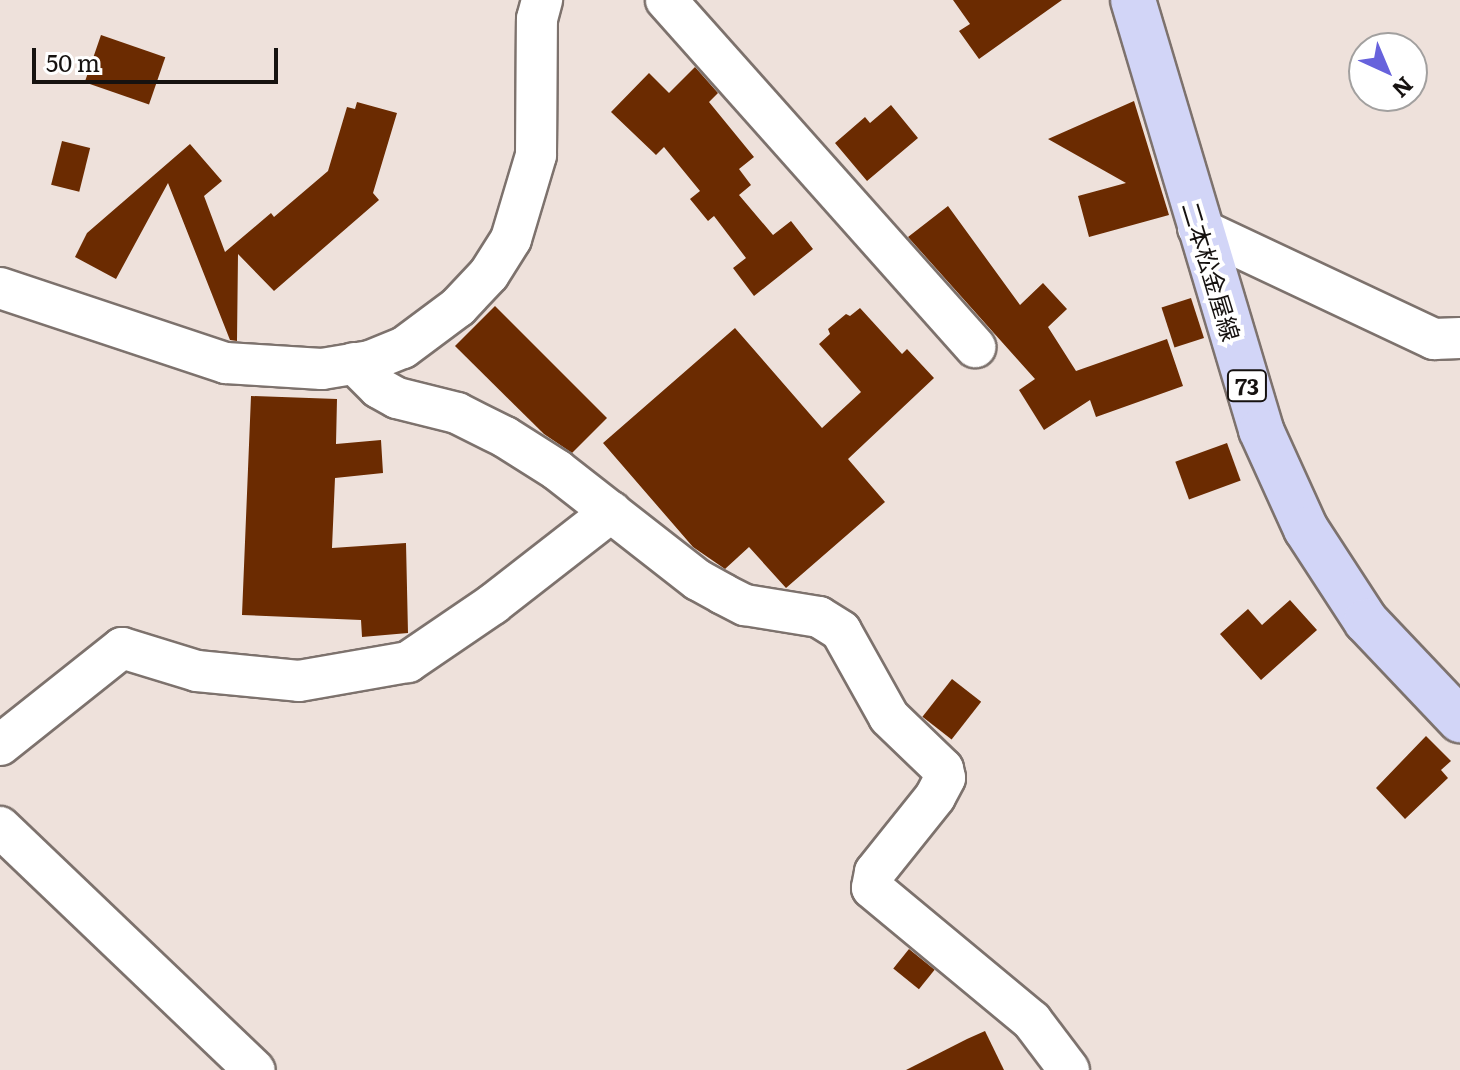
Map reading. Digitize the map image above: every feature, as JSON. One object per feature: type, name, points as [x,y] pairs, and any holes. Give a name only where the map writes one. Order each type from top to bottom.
[{"type":"main road","name":"二本松金屋線","points":[[1133,0],[1198,228],[1261,430],[1306,529],[1366,621],[1460,720]]},
{"type":"street","points":[[0,288],[226,363],[322,369],[370,361],[403,348],[458,307],[489,274],[511,239],[536,155],[537,19],[542,0]]},
{"type":"street","points":[[666,0],[975,347]]},
{"type":"street","points":[[1198,228],[1434,339],[1460,338]]},
{"type":"street","points":[[354,363],[379,388],[397,398],[457,413],[505,437],[557,470],[698,580],[745,605],[807,614],[831,622],[841,631],[889,717],[943,769],[945,778],[935,797],[875,872],[872,888],[1032,1021],[1069,1070]]},
{"type":"street","points":[[0,745],[122,648],[197,671],[299,681],[408,662],[493,604],[611,512]]},
{"type":"street","points":[[0,827],[254,1070]]},
{"type":"building","points":[[953,0],[1062,0],[979,59],[959,31],[970,24]]},
{"type":"building","points":[[101,35],[165,57],[149,104],[85,82]]},
{"type":"building","points":[[695,67],[718,93],[709,102],[754,157],[739,169],[751,185],[739,195],[773,235],[791,221],[813,249],[754,296],[733,268],[746,258],[714,216],[708,221],[690,199],[700,191],[664,147],[656,155],[611,112],[649,73],[669,93]]},
{"type":"building","points":[[1134,101],[1169,215],[1089,237],[1078,196],[1126,183],[1048,139]]},
{"type":"building","points":[[357,102],[397,113],[373,193],[379,200],[274,291],[238,254],[237,341],[230,340],[168,183],[116,279],[75,257],[87,233],[190,144],[222,181],[204,196],[225,252],[271,213],[274,217],[328,171],[347,107],[355,109]]},
{"type":"building","points":[[891,105],[918,138],[867,181],[835,143],[865,117],[870,123]]},
{"type":"building","points":[[62,141],[90,148],[79,192],[51,185]]},
{"type":"building","points":[[948,206],[1020,305],[1043,283],[1067,309],[1048,327],[1076,371],[1167,339],[1183,386],[1096,417],[1090,400],[1044,430],[1019,390],[1035,379],[908,237]]},
{"type":"building","points":[[1191,298],[1204,338],[1174,348],[1162,308]]},
{"type":"building","points":[[495,306],[607,418],[572,453],[544,434],[455,346]]},
{"type":"building","points":[[860,308],[902,354],[907,349],[934,378],[848,459],[885,502],[786,588],[749,547],[725,569],[693,547],[603,443],[735,328],[822,428],[861,392],[819,344],[830,334],[828,329],[846,314],[850,316]]},
{"type":"building","points":[[251,396],[337,399],[336,444],[381,440],[383,473],[335,478],[332,548],[406,543],[408,633],[362,637],[361,620],[242,615]]},
{"type":"building","points":[[1227,443],[1241,481],[1189,499],[1175,462]]},
{"type":"building","points":[[1290,600],[1317,630],[1261,680],[1220,634],[1248,609],[1262,625]]},
{"type":"building","points":[[952,679],[981,702],[952,740],[922,717]]},
{"type":"building","points":[[1426,736],[1451,761],[1441,770],[1448,778],[1405,819],[1376,788]]},
{"type":"building","points":[[909,949],[935,970],[919,989],[893,968]]},
{"type":"building","points":[[985,1031],[1004,1070],[906,1070],[967,1039]]}]
